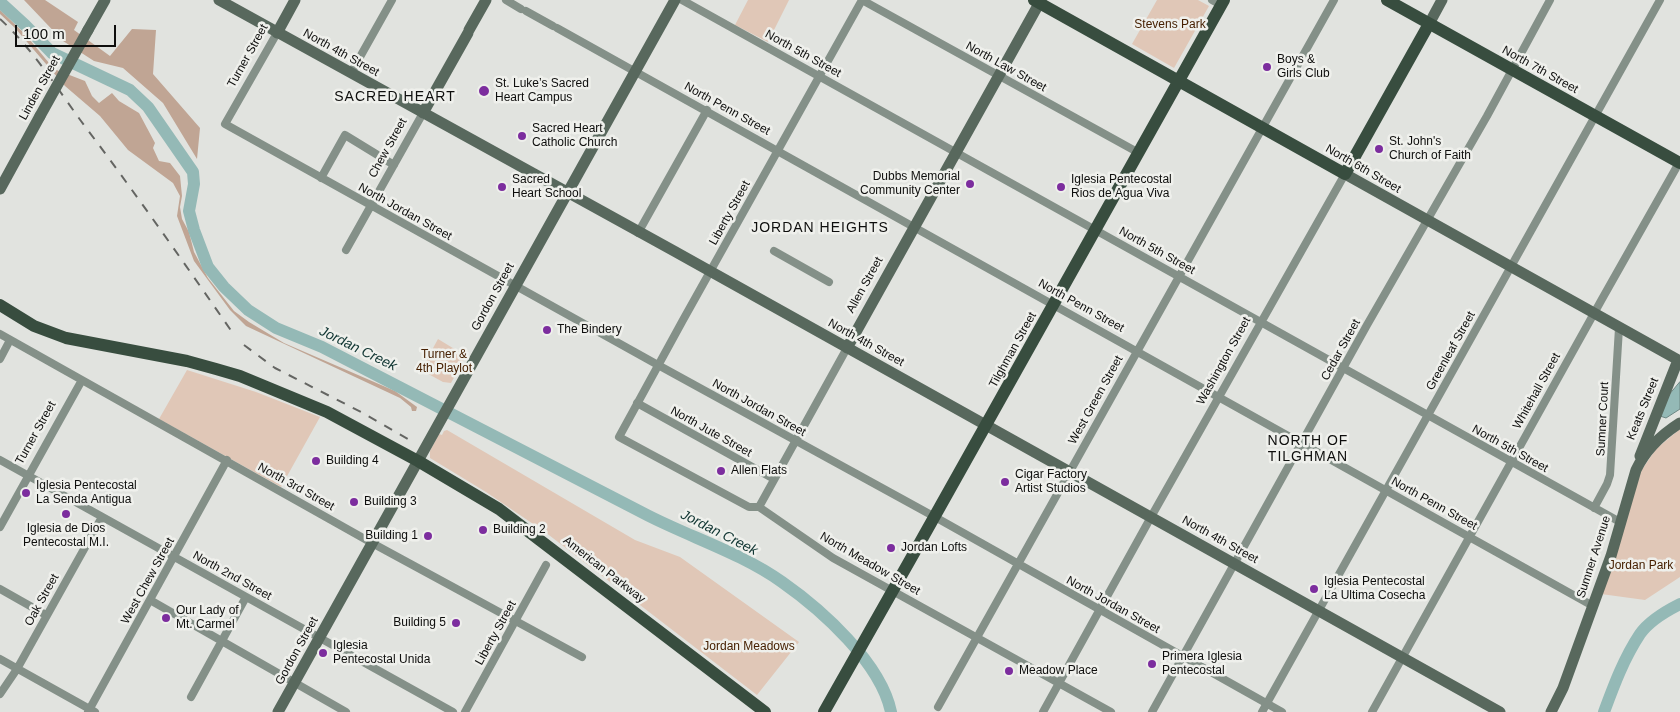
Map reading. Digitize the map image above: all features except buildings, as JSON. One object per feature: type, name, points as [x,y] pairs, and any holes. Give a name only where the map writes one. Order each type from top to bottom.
[{"type":"main road","name":"North 7th Street","points":[[1387,0],[1680,162]]},
{"type":"main road","name":"North 6th Street","points":[[1038,1],[1179,83],[1345,174]]},
{"type":"main road","name":"Tilghman Street","points":[[824,712],[1179,83],[1219,2]]},
{"type":"main road","name":"Washington Street","points":[[1345,174],[1429,24]]},
{"type":"main road","name":"American Parkway","points":[[0,305],[34,326],[66,338],[187,361],[240,376],[327,412],[418,460],[499,509],[765,712]]},
{"type":"street","name":"Linden Street","points":[[0,189],[105,0]]},
{"type":"street","name":"North 4th Street","points":[[219,0],[1500,712]]},
{"type":"street","name":"Turner Street","points":[[225,124],[295,0]]},
{"type":"street","points":[[350,74],[392,0]]},
{"type":"street","name":"Chew Street","points":[[346,250],[486,0]]},
{"type":"street","name":"North Penn Street","points":[[506,0],[707,110],[1593,606]]},
{"type":"street","name":"Gordon Street","points":[[278,712],[675,0]]},
{"type":"street","name":"North 5th Street","points":[[682,0],[1620,522]]},
{"type":"street","name":"Liberty Street","points":[[618,437],[862,0]]},
{"type":"street","name":"North Law Street","points":[[862,0],[1139,153]]},
{"type":"street","name":"West Green Street","points":[[938,707],[1334,0]]},
{"type":"street","points":[[1429,24],[1442,0]]},
{"type":"street","name":"Cedar Street","points":[[1152,712],[1550,0]]},
{"type":"street","name":"Greenleaf Street","points":[[1262,712],[1660,0]]},
{"type":"street","name":"Allen Street","points":[[759,506],[1038,1]]},
{"type":"street","points":[[638,233],[707,110]]},
{"type":"street","name":"North Jordan Street","points":[[225,124],[935,517],[1282,712]]},
{"type":"street","points":[[321,178],[345,135],[394,165]]},
{"type":"street","name":"Whitehall Street","points":[[1372,712],[1680,162]]},
{"type":"street","name":"North 6th Street","points":[[1345,174],[1679,361]]},
{"type":"street","name":"Washington Street","points":[[1043,712],[1345,174]]},
{"type":"street","points":[[774,251],[829,282]]},
{"type":"street","name":"Sumner Court","points":[[1594,508],[1610,475],[1619,328]]},
{"type":"street","name":"North 3rd Street","points":[[0,334],[372,543],[582,658]]},
{"type":"street","points":[[0,359],[10,340]]},
{"type":"street","name":"Keats Street","points":[[1636,470],[1646,439],[1679,361]]},
{"type":"street","name":"Turner Street","points":[[0,527],[82,380]]},
{"type":"street","name":"North Jute Street","points":[[637,403],[774,479]]},
{"type":"street","name":"Sumner Avenue","points":[[1551,712],[1563,688],[1611,556],[1636,470],[1655,442],[1680,423]]},
{"type":"street","name":"North Meadow Street","points":[[618,437],[749,506],[759,506],[833,558],[1111,712]]},
{"type":"street","name":"North 2nd Street","points":[[0,460],[453,712]]},
{"type":"street","name":"West Chew Street","points":[[91,711],[227,460]]},
{"type":"street","name":"Oak Street","points":[[0,694],[17,669],[102,516]]},
{"type":"street","name":"Liberty Street","points":[[465,712],[546,565]]},
{"type":"street","points":[[0,589],[46,615]]},
{"type":"street","points":[[190,697],[246,597]]},
{"type":"street","points":[[150,600],[346,712]]},
{"type":"street","points":[[0,659],[91,711]]},
{"type":"green space","points":[[748,0],[789,0],[768,42],[735,25]]},
{"type":"green space","name":"Stevens Park","points":[[1157,0],[1198,0],[1209,6],[1174,68],[1132,44]]},
{"type":"green space","name":"Turner & 4th Playlot","points":[[438,339],[466,356],[451,383],[443,382],[421,370]]},
{"type":"green space","points":[[187,370],[256,392],[320,417],[281,487],[159,419]]},
{"type":"green space","name":"Jordan Park","points":[[1680,429],[1680,577],[1645,600],[1601,594],[1639,474],[1656,449]]},
{"type":"green space","name":"Jordan Meadows","points":[[447,430],[635,540],[680,557],[799,642],[757,695],[545,532],[486,492],[430,458],[430,451],[439,434],[442,435]]},
{"type":"shaded area","points":[[24,0],[45,0],[78,22],[74,30],[110,56],[132,29],[156,30],[153,74],[200,128],[197,159],[163,103],[123,68],[94,61],[63,41]]},
{"type":"shaded area","points":[[0,10],[25,34],[54,69],[85,81],[92,96],[99,103],[112,93],[119,101],[139,113],[155,143],[153,148],[159,161],[170,163],[180,176],[182,219],[189,232],[194,252],[208,278],[234,311],[284,343],[395,391],[417,407],[416,411],[412,411],[411,407],[400,398],[246,326],[230,310],[194,261],[177,216],[180,196],[173,183],[128,150],[100,116],[65,86],[15,28],[0,14]]},
{"type":"water","points":[[1680,382],[1680,409],[1666,418],[1660,416],[1669,395]]},
{"type":"waterway","name":"Jordan Creek","points":[[0,2],[52,53],[130,90],[148,107],[193,172],[194,184],[189,211],[208,267],[224,287],[248,310],[276,328],[322,347],[647,515],[733,554],[782,582],[814,607],[848,639],[875,675],[885,693],[891,712]]},
{"type":"waterway","name":"Jordan Creek","points":[[1604,712],[1624,662],[1640,634],[1653,621],[1680,604]]},
{"type":"railway","points":[[0,19],[43,68],[158,226],[232,332]]},
{"type":"railway","points":[[244,345],[275,368],[363,413],[408,439]]},
{"type":"place","name":"Boys & Girls Club","points":[[1267,67]]},
{"type":"place","name":"St. Luke’s Sacred Heart Campus","points":[[484,91]]},
{"type":"place","name":"Sacred Heart Catholic Church","points":[[522,136]]},
{"type":"place","name":"St. John's Church of Faith","points":[[1379,149]]},
{"type":"place","name":"Dubbs Memorial Community Center","points":[[970,184]]},
{"type":"place","name":"Sacred Heart School","points":[[502,187]]},
{"type":"place","name":"Iglesia Pentecostal Rios de Agua Viva","points":[[1061,187]]},
{"type":"place","name":"The Bindery","points":[[547,330]]},
{"type":"place","name":"Building 4","points":[[316,461]]},
{"type":"place","name":"Allen Flats","points":[[721,471]]},
{"type":"place","name":"Cigar Factory Artist Studios","points":[[1005,482]]},
{"type":"place","name":"Iglesia Pentecostal La Senda Antigua","points":[[26,493]]},
{"type":"place","name":"Building 3","points":[[354,502]]},
{"type":"place","name":"Iglesia de Dios Pentecostal M.I.","points":[[66,514]]},
{"type":"place","name":"Building 2","points":[[483,530]]},
{"type":"place","name":"Building 1","points":[[428,536]]},
{"type":"place","name":"Jordan Lofts","points":[[891,548]]},
{"type":"place","name":"Iglesia Pentecostal La Ultima Cosecha","points":[[1314,589]]},
{"type":"place","name":"Our Lady of Mt. Carmel","points":[[166,618]]},
{"type":"place","name":"Building 5","points":[[456,623]]},
{"type":"place","name":"Iglesia Pentecostal Unida","points":[[323,653]]},
{"type":"place","name":"Primera Iglesia Pentecostal","points":[[1152,664]]},
{"type":"place","name":"Meadow Place","points":[[1009,671]]},
{"type":"district","name":"SACRED HEART","points":[[395,97]]},
{"type":"district","name":"JORDAN HEIGHTS","points":[[820,228]]},
{"type":"district","name":"NORTH OF TILGHMAN","points":[[1308,450]]}]
